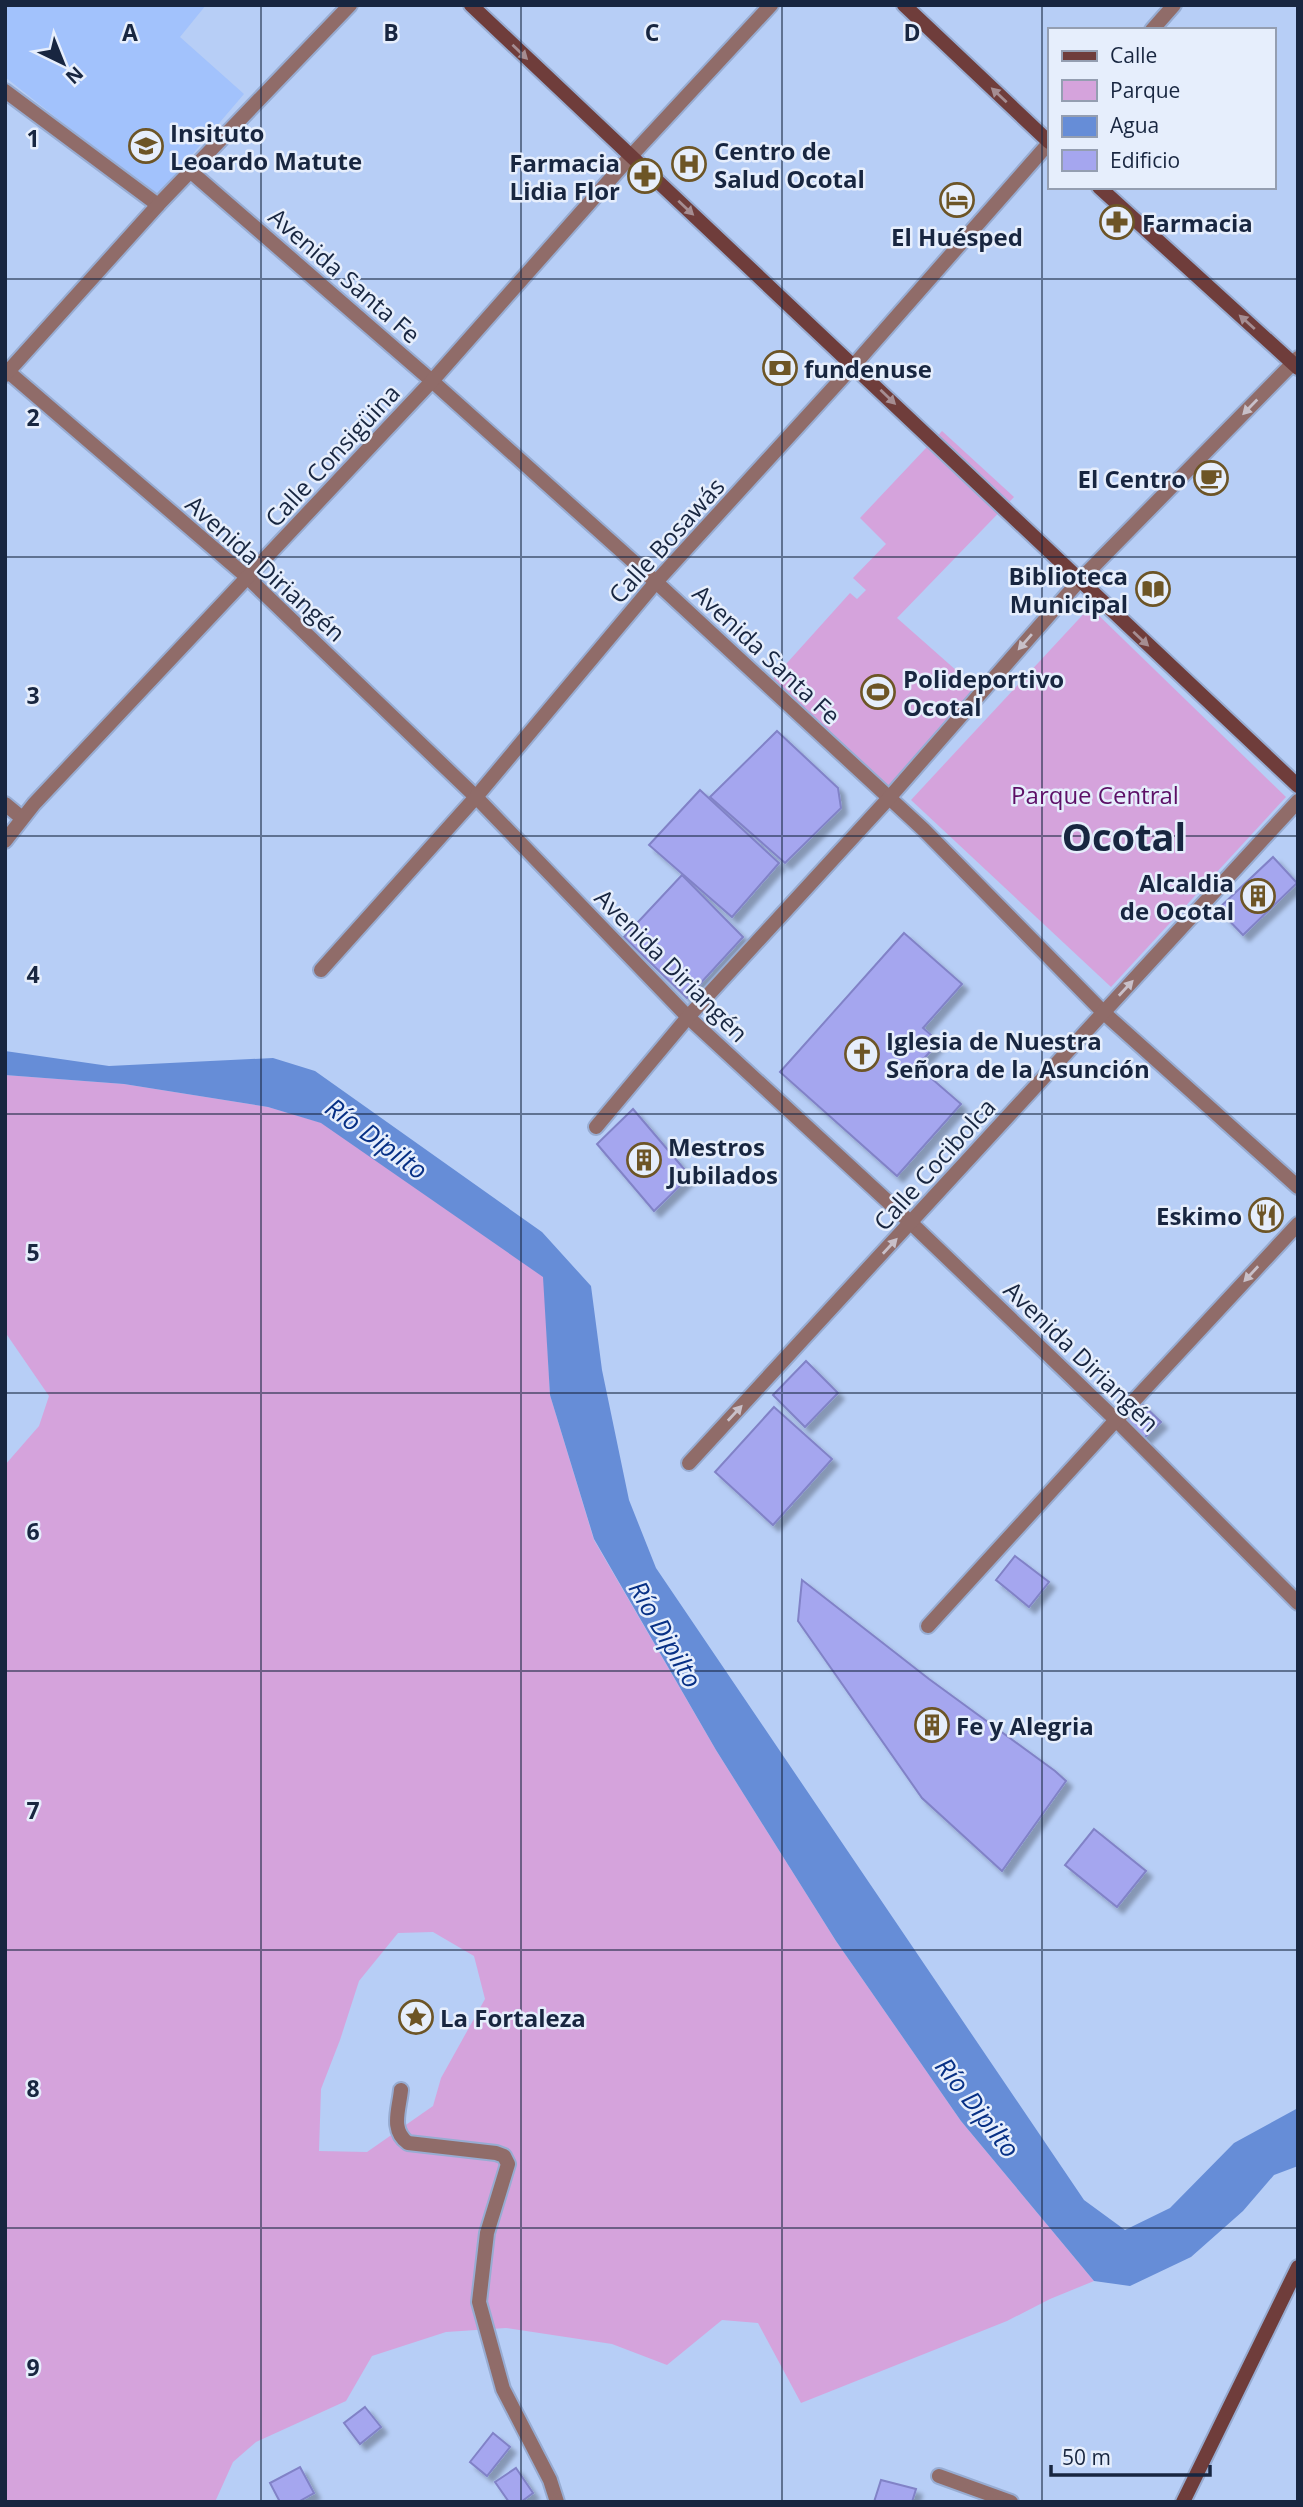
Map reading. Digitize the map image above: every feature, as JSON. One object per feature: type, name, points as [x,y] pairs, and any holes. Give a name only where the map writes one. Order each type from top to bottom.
[{"type":"street","points":[[6,372],[158,205],[350,5]]},
{"type":"street","points":[[471,5],[1298,786]]},
{"type":"street","name":"Calle Consigüina","points":[[5,841],[22,818],[432,381],[630,157],[771,5]]},
{"type":"street","points":[[904,5],[1048,142]]},
{"type":"street","points":[[1154,28],[1174,5]]},
{"type":"street","points":[[5,91],[158,205]]},
{"type":"street","name":"Calle Bosawás","points":[[321,970],[476,797],[656,582],[854,365],[1048,144]]},
{"type":"street","name":"Avenida Santa Fe","points":[[190,171],[432,381],[656,582],[889,799],[1103,1012],[1298,1188]]},
{"type":"street","points":[[596,1127],[688,1017],[889,799],[1079,581],[1296,363],[1101,189]]},
{"type":"street","name":"Avenida Diriangén","points":[[6,372],[247,577],[476,797],[688,1017],[911,1223],[1116,1420],[1298,1604]]},
{"type":"street","name":"Calle Cocibolca","points":[[689,1463],[1298,801]]},
{"type":"street","points":[[5,804],[22,818]]},
{"type":"street","points":[[929,1626],[1298,1224]]},
{"type":"street","points":[[401,2090],[397,2130],[400,2137],[408,2143],[496,2153],[504,2157],[508,2164],[487,2233],[479,2302],[503,2389],[550,2480],[557,2502]]},
{"type":"street","points":[[1183,2502],[1298,2267]]},
{"type":"street","points":[[939,2476],[1011,2502]]},
{"type":"shaded area","name":"Insituto Leoardo Matute","points":[[5,5],[206,5],[180,37],[244,94],[156,197],[5,77]]},
{"type":"green space","points":[[942,431],[1014,497],[897,618],[983,694],[889,798],[769,683],[850,593],[857,599],[866,590],[853,578],[886,544],[860,518]]},
{"type":"green space","name":"Parque Central","points":[[1090,607],[1286,797],[1111,987],[911,800]]},
{"type":"green space","points":[[5,1075],[124,1084],[268,1107],[322,1123],[544,1277],[550,1395],[594,1540],[716,1750],[836,1941],[961,2121],[1094,2281],[1007,2321],[801,2403],[758,2323],[722,2320],[667,2365],[612,2344],[506,2328],[446,2332],[372,2356],[346,2401],[256,2442],[233,2462],[215,2502],[5,2502],[5,1465],[39,1426],[49,1396],[5,1332]],"holes":[[[433,1932],[474,1956],[485,1999],[441,2078],[433,2106],[367,2152],[319,2151],[321,2089],[359,1981],[398,1933]]]},
{"type":"water","name":"Río Dipilto","points":[[5,1051],[109,1066],[273,1058],[315,1071],[542,1232],[591,1286],[602,1370],[629,1500],[656,1568],[1084,2200],[1125,2230],[1170,2208],[1234,2143],[1298,2108],[1298,2166],[1274,2175],[1243,2211],[1191,2257],[1130,2286],[1094,2281],[961,2121],[836,1941],[716,1750],[594,1539],[550,1395],[543,1277],[321,1123],[268,1107],[124,1084],[5,1075]]},
{"type":"building","points":[[777,731],[838,788],[841,808],[785,863],[710,797]]},
{"type":"building","points":[[700,790],[779,863],[732,917],[649,845]]},
{"type":"building","name":"Alcaldia de Ocotal","points":[[1273,857],[1297,883],[1243,935],[1218,909]]},
{"type":"building","points":[[682,875],[743,937],[687,998],[624,937]]},
{"type":"building","name":"Iglesia de Nuestra Señora de la Asunción","points":[[904,933],[962,984],[923,1028],[939,1042],[917,1066],[961,1104],[897,1176],[780,1072]]},
{"type":"building","name":"Mestros Jubilados","points":[[633,1109],[690,1176],[654,1211],[597,1144]]},
{"type":"building","points":[[806,1361],[838,1393],[805,1427],[773,1395]]},
{"type":"building","points":[[1137,1399],[1161,1422],[1141,1441],[1119,1418]]},
{"type":"building","points":[[774,1407],[832,1459],[773,1525],[715,1472]]},
{"type":"building","points":[[1015,1556],[1049,1582],[1029,1607],[996,1580]]},
{"type":"building","name":"Fe y Alegria","points":[[802,1580],[1066,1781],[1002,1871],[922,1798],[798,1621]]},
{"type":"building","points":[[1094,1829],[1146,1871],[1117,1907],[1065,1865]]},
{"type":"building","points":[[365,2407],[381,2427],[360,2444],[344,2423]]},
{"type":"building","points":[[493,2433],[510,2447],[487,2476],[470,2462]]},
{"type":"building","points":[[300,2467],[314,2493],[298,2502],[280,2502],[270,2483]]},
{"type":"building","points":[[516,2468],[533,2493],[521,2502],[509,2502],[495,2482]]},
{"type":"building","points":[[881,2480],[916,2489],[912,2502],[874,2502]]},
{"type":"place","name":"Insituto Leoardo Matute","points":[[146,146]]},
{"type":"place","name":"Centro de Salud Ocotal","points":[[689,164]]},
{"type":"place","name":"Farmacia Lidia Flor","points":[[645,176]]},
{"type":"place","name":"El Huésped","points":[[957,200]]},
{"type":"place","name":"Farmacia","points":[[1117,222]]},
{"type":"place","name":"fundenuse","points":[[780,368]]},
{"type":"place","name":"El Centro","points":[[1211,478]]},
{"type":"place","name":"Biblioteca Municipal","points":[[1153,589]]},
{"type":"place","name":"Polideportivo Ocotal","points":[[878,692]]},
{"type":"place","name":"Alcaldia de Ocotal","points":[[1258,896]]},
{"type":"place","name":"Iglesia de Nuestra Señora de la Asunción","points":[[862,1054]]},
{"type":"place","name":"Mestros Jubilados","points":[[644,1160]]},
{"type":"place","name":"Eskimo","points":[[1266,1215]]},
{"type":"place","name":"Fe y Alegria","points":[[932,1725]]},
{"type":"place","name":"La Fortaleza","points":[[416,2017]]},
{"type":"district","name":"Ocotal","points":[[1124,836]]}]
